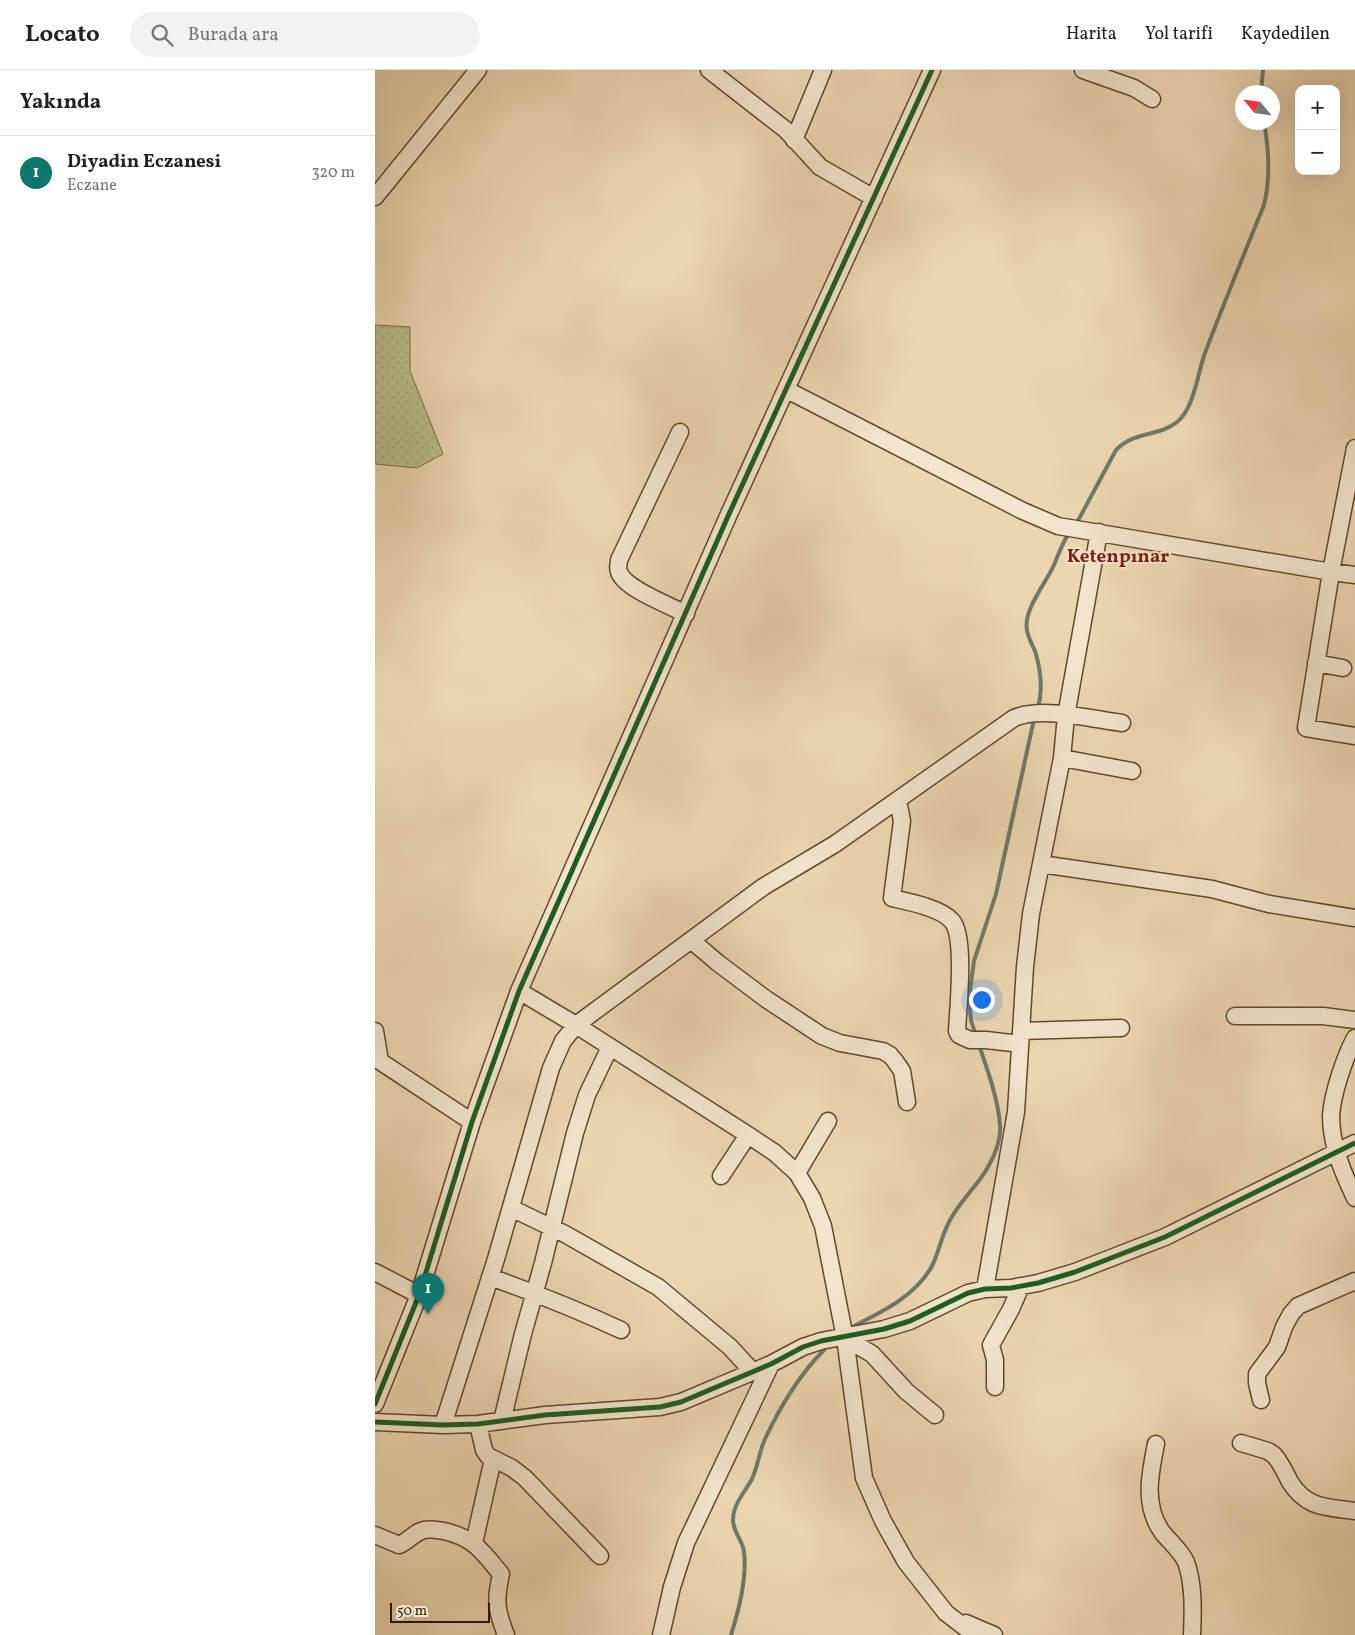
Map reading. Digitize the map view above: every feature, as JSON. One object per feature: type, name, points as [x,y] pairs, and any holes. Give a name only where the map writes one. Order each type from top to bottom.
[{"type":"street","points":[[375,197],[478,70]]},
{"type":"street","points":[[709,70],[786,130],[820,167],[874,198]]},
{"type":"street","points":[[794,140],[823,70]]},
{"type":"street","points":[[375,1404],[419,1295],[473,1122],[519,991],[686,614],[932,70]]},
{"type":"street","points":[[1083,70],[1134,88],[1152,99]]},
{"type":"street","points":[[787,390],[1023,511],[1059,526],[1355,575]]},
{"type":"street","points":[[680,432],[619,560],[618,570],[622,578],[631,586],[686,614]]},
{"type":"street","points":[[1355,448],[1331,572],[1305,728],[1355,736]]},
{"type":"street","points":[[985,1289],[1016,1112],[1031,914],[1062,758],[1066,716],[1099,532]]},
{"type":"street","points":[[1316,663],[1343,668]]},
{"type":"street","points":[[443,1425],[511,1208],[551,1068],[563,1041],[576,1025],[763,886],[835,844],[1014,718],[1024,714],[1044,712],[1122,724]]},
{"type":"street","points":[[1062,758],[1132,771]]},
{"type":"street","points":[[898,800],[902,822],[893,898],[942,913],[953,922],[959,936],[960,954],[957,1031],[959,1035],[978,1040],[1121,1028]]},
{"type":"street","points":[[1041,864],[1212,889],[1269,904],[1355,918]]},
{"type":"street","points":[[691,940],[765,999],[822,1036],[840,1043],[873,1049],[889,1055],[901,1071],[907,1102]]},
{"type":"street","points":[[519,991],[748,1134],[775,1153],[797,1173],[812,1198],[823,1226],[845,1338],[864,1478],[883,1521],[905,1562],[947,1613],[975,1635]]},
{"type":"street","points":[[1235,1016],[1323,1016],[1355,1020]]},
{"type":"street","points":[[375,1031],[377,1059],[473,1122]]},
{"type":"street","points":[[1355,1038],[1349,1048],[1339,1077],[1331,1116],[1336,1152],[1342,1171],[1355,1198]]},
{"type":"street","points":[[502,1421],[575,1133],[587,1094],[610,1047]]},
{"type":"street","points":[[797,1173],[828,1121]]},
{"type":"street","points":[[721,1176],[748,1134]]},
{"type":"street","points":[[375,1422],[443,1425],[478,1424],[545,1415],[660,1407],[681,1402],[771,1364],[803,1347],[821,1341],[845,1338],[910,1321],[967,1293],[1038,1283],[1075,1272],[1165,1237],[1355,1143]]},
{"type":"street","points":[[511,1208],[552,1227],[659,1287],[730,1346],[753,1372]]},
{"type":"street","points":[[375,1272],[419,1295]]},
{"type":"street","points":[[490,1277],[535,1292],[621,1330]]},
{"type":"street","points":[[1261,1400],[1257,1374],[1277,1347],[1291,1314],[1298,1306],[1355,1281]]},
{"type":"street","points":[[995,1387],[995,1360],[991,1345],[1011,1309],[1021,1286]]},
{"type":"street","points":[[845,1338],[872,1354],[906,1391],[935,1414]]},
{"type":"street","points":[[661,1635],[672,1587],[686,1543],[771,1364]]},
{"type":"street","points":[[478,1424],[484,1450],[488,1456],[512,1468],[525,1478],[600,1556]]},
{"type":"street","points":[[1156,1444],[1149,1482],[1149,1499],[1153,1515],[1160,1528],[1182,1555],[1186,1563],[1191,1596],[1192,1635]]},
{"type":"street","points":[[1241,1444],[1268,1451],[1274,1455],[1297,1493],[1305,1500],[1319,1505],[1355,1512]]},
{"type":"street","points":[[474,1543],[493,1459]]},
{"type":"street","points":[[375,1535],[399,1545],[407,1542],[423,1530],[436,1529],[459,1535],[474,1543],[501,1574],[497,1596],[498,1614],[506,1635]]},
{"type":"street","points":[[947,1613],[994,1635]]},
{"type":"green space","points":[[375,325],[410,327],[410,371],[443,454],[417,468],[375,464]]},
{"type":"waterway","points":[[1262,85],[1263,70]]},
{"type":"waterway","points":[[1075,525],[1116,450],[1131,439],[1170,427],[1183,416],[1188,408],[1205,353],[1264,205],[1269,164],[1265,130]]},
{"type":"waterway","points":[[1038,708],[1041,687],[1040,672],[1035,651],[1029,638],[1028,615],[1069,533]]},
{"type":"waterway","points":[[976,1036],[971,1020],[969,998],[974,961],[996,894],[1034,719]]},
{"type":"waterway","points":[[850,1328],[897,1302],[908,1294],[926,1275],[933,1264],[949,1222],[985,1172],[994,1156],[999,1138],[999,1117],[992,1085],[979,1045]]},
{"type":"waterway","points":[[731,1635],[739,1604],[745,1562],[743,1548],[733,1524],[735,1509],[752,1479],[763,1444],[777,1415],[798,1381],[824,1350]]},
{"type":"cycle path","points":[[375,1404],[419,1295],[472,1122],[519,991],[729,514],[932,70]]},
{"type":"cycle path","points":[[375,1422],[443,1425],[478,1424],[545,1415],[660,1407],[681,1402],[771,1364],[803,1347],[821,1341],[884,1329],[910,1321],[968,1293],[985,1289],[1011,1288],[1038,1283],[1075,1272],[1165,1237],[1355,1143]]},
{"type":"place","name":"Diyadin Eczanesi","points":[[428,1314]]},
{"type":"district","name":"Ketenpınar","points":[[1118,555]]}]
